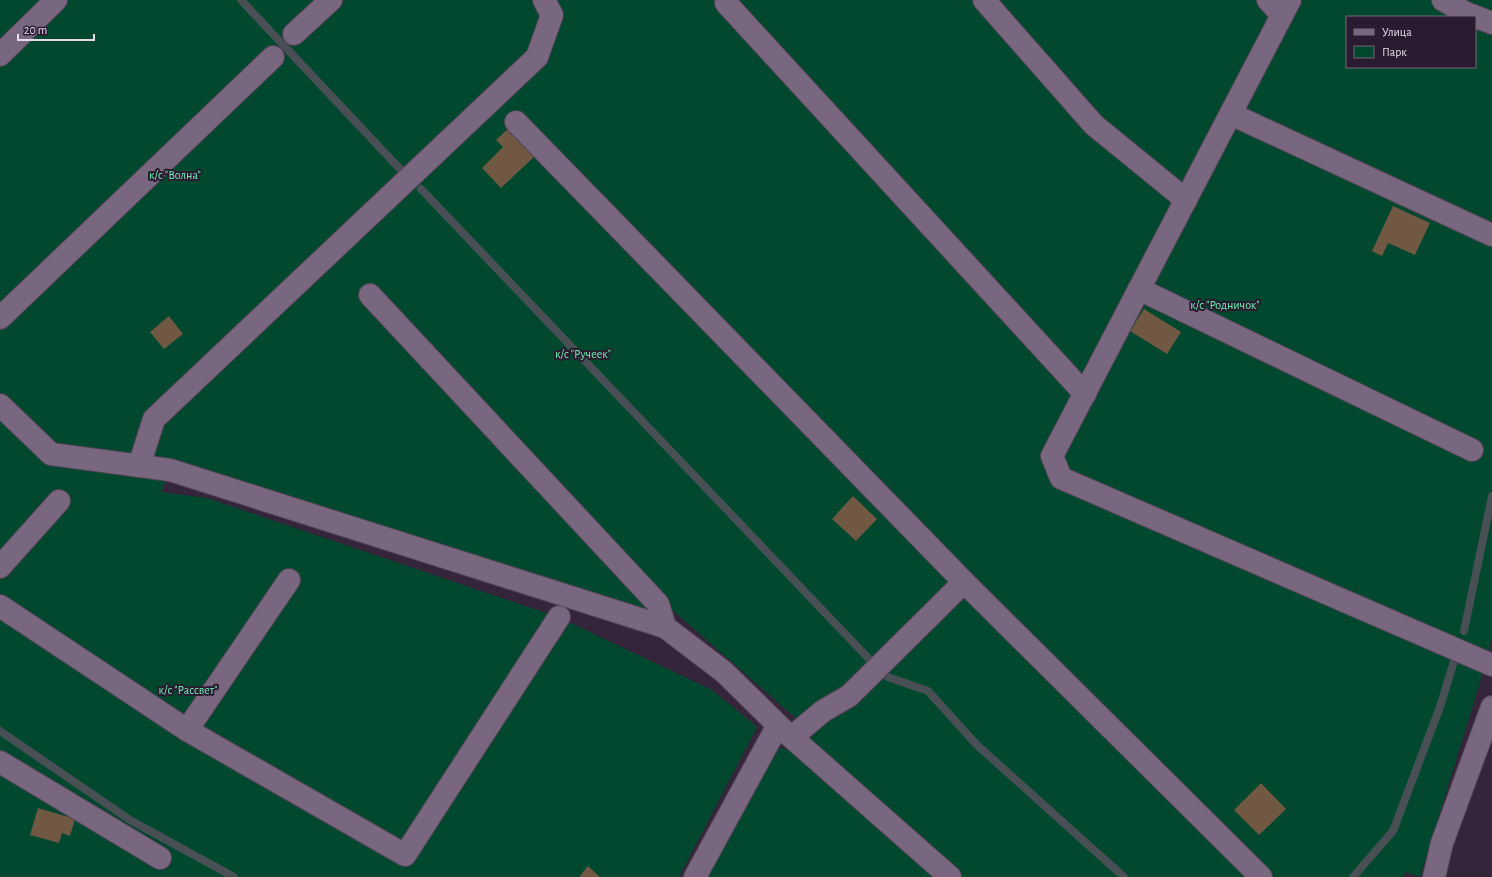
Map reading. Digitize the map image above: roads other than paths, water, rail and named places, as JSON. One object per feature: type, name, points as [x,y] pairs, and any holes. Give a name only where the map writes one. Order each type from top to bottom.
[{"type":"lane","points":[[0,55],[56,0]]},
{"type":"lane","points":[[294,34],[331,0]]},
{"type":"lane","points":[[139,466],[154,419],[537,56],[552,16],[544,0]]},
{"type":"lane","points":[[984,0],[1094,125],[1186,200]]},
{"type":"lane","points":[[1443,0],[1474,16]]},
{"type":"lane","points":[[726,3],[1084,394]]},
{"type":"lane","points":[[1280,5],[1230,114],[1052,456],[1061,478],[1492,665]]},
{"type":"lane","points":[[1476,17],[1492,23]]},
{"type":"lane","points":[[0,318],[273,57]]},
{"type":"lane","points":[[1230,114],[1492,235]]},
{"type":"lane","points":[[516,122],[964,582],[1261,877]]},
{"type":"lane","points":[[1139,289],[1472,450]]},
{"type":"lane","points":[[370,295],[658,604],[665,628]]},
{"type":"lane","points":[[0,405],[51,454],[170,470],[665,628],[724,672],[785,731],[950,877]]},
{"type":"lane","points":[[0,567],[59,501]]},
{"type":"lane","points":[[187,730],[289,580]]},
{"type":"lane","points":[[695,877],[785,731],[849,696],[964,582]]},
{"type":"lane","points":[[0,606],[187,730],[405,855],[558,617]]},
{"type":"lane","points":[[1434,877],[1442,843],[1492,707]]},
{"type":"lane","points":[[0,762],[160,858]]},
{"type":"waterway","points":[[241,0],[400,169]]},
{"type":"waterway","points":[[421,189],[870,660]]},
{"type":"waterway","points":[[1464,631],[1492,496]]},
{"type":"waterway","points":[[1353,877],[1393,831],[1440,707],[1454,661]]},
{"type":"waterway","points":[[888,677],[928,691],[977,745],[1124,877]]},
{"type":"waterway","points":[[0,731],[130,820],[234,877]]},
{"type":"park label","name":"к/с \"Волна\"","points":[[175,175]]},
{"type":"park label","name":"к/с \"Родничок\"","points":[[1225,305]]},
{"type":"park label","name":"к/с \"Ручеек\"","points":[[583,354]]},
{"type":"park label","name":"к/с \"Рассвет\"","points":[[188,690]]}]
